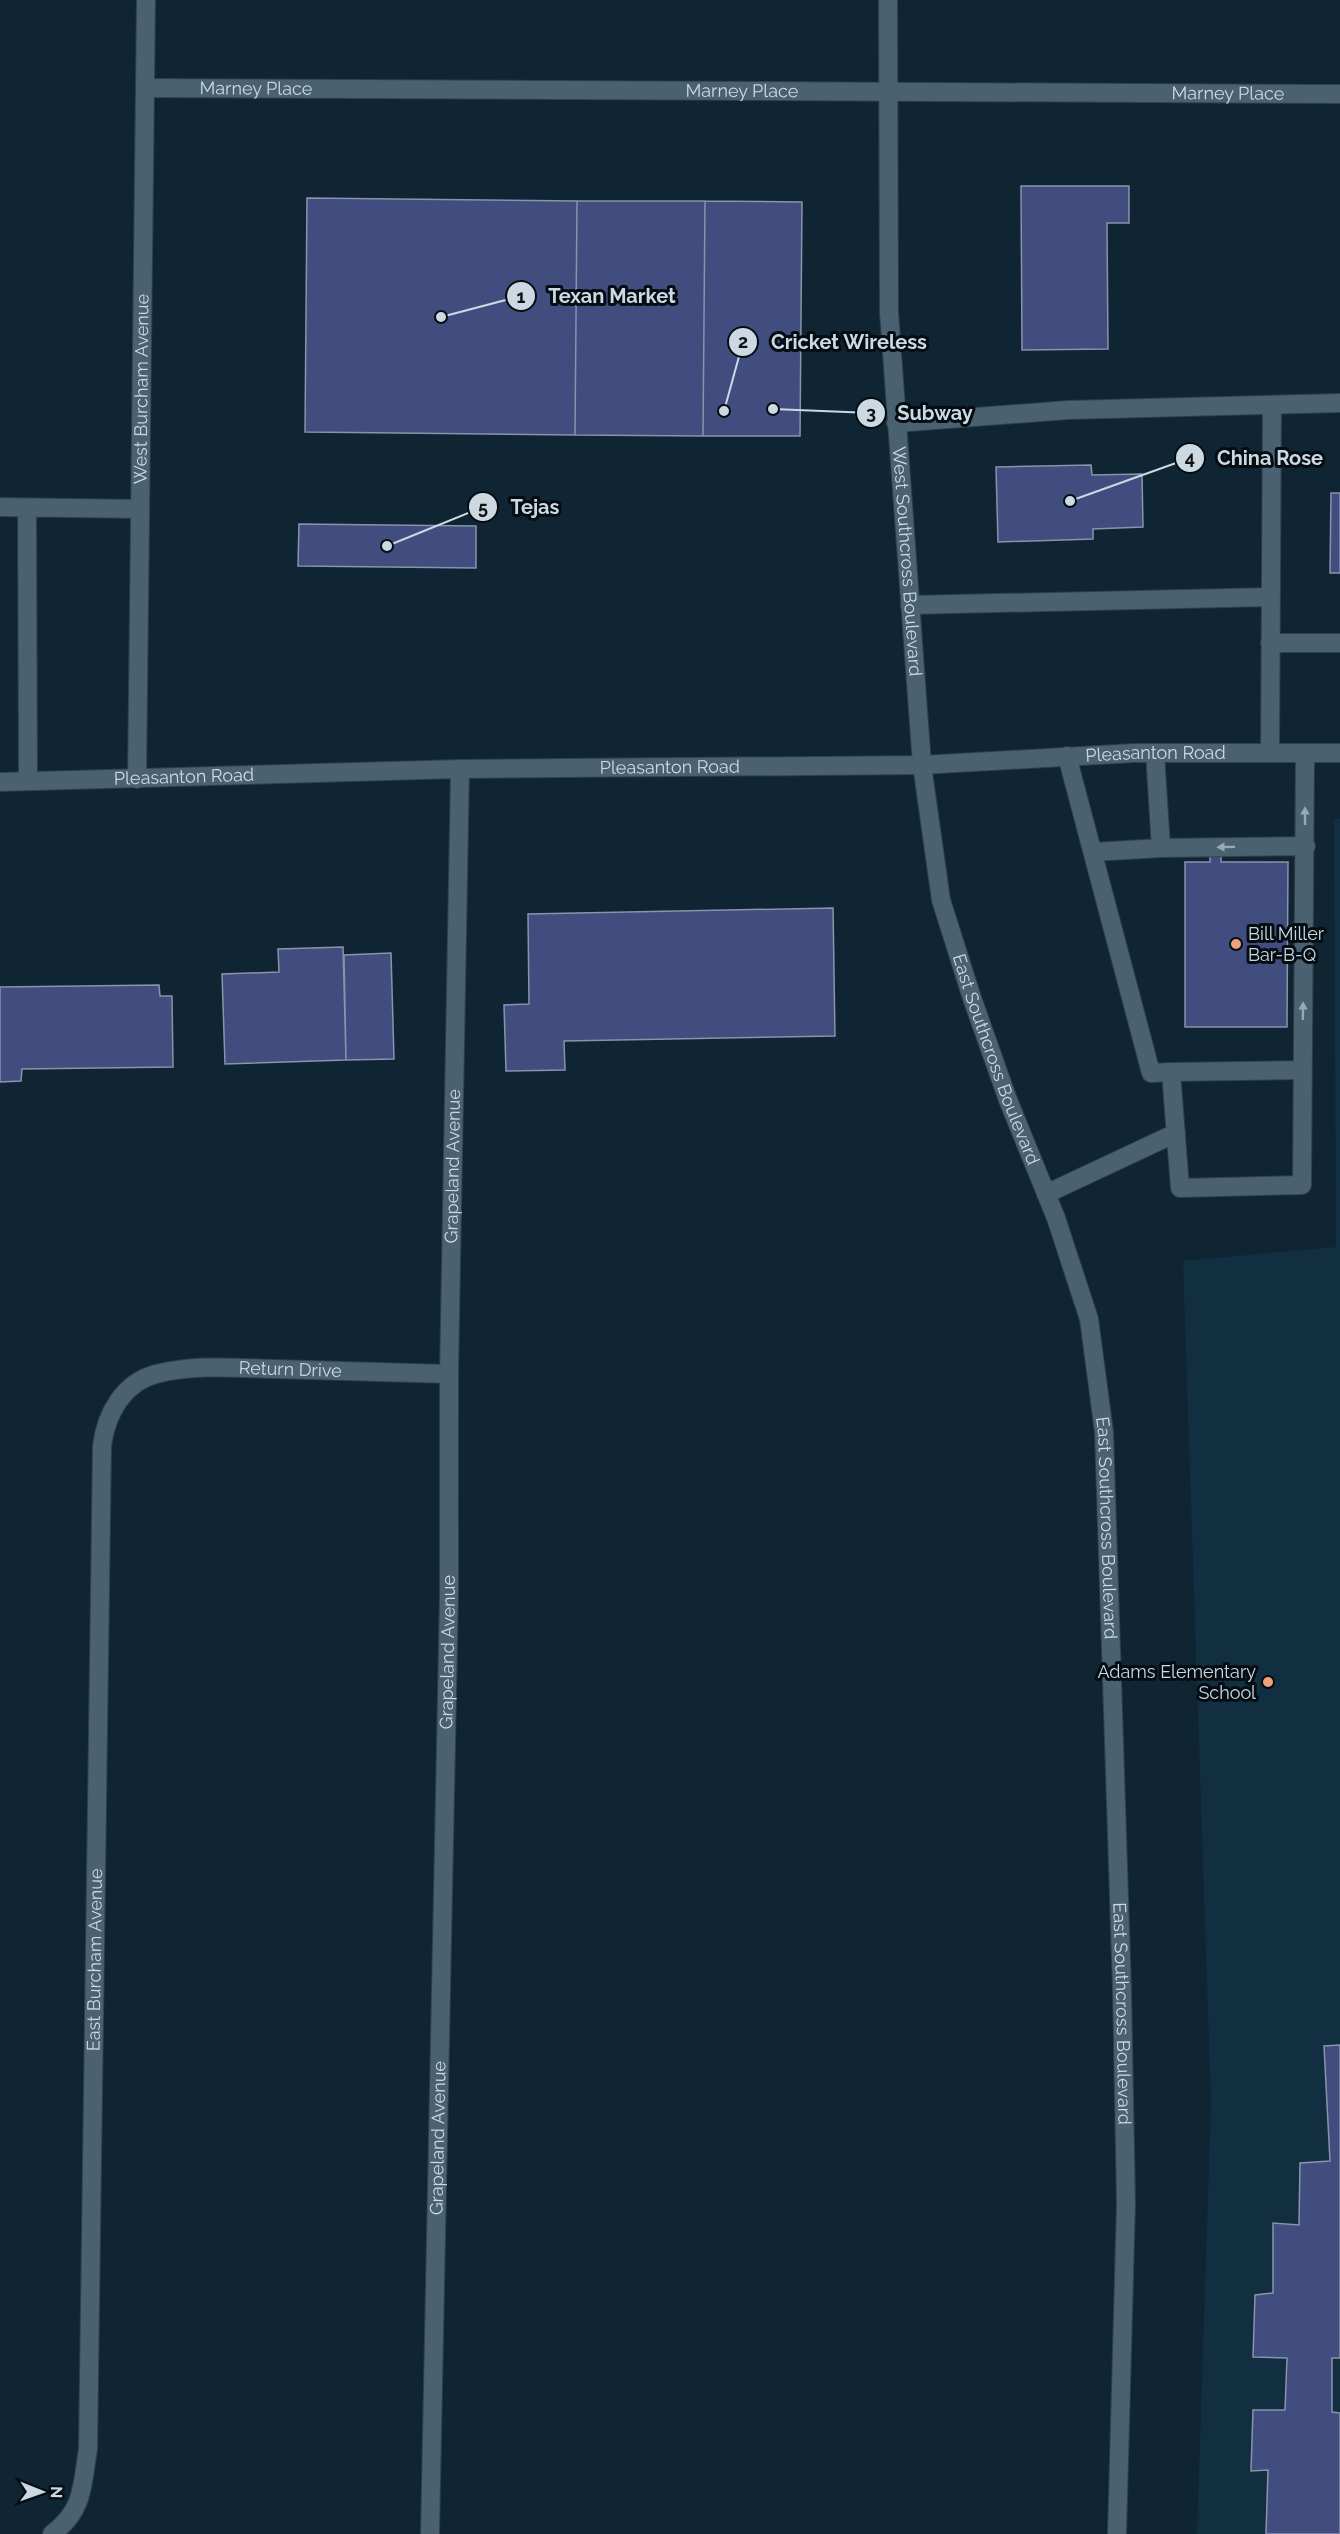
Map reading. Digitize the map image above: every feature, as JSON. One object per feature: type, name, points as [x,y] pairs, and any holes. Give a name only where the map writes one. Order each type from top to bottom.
[{"type":"street","name":"West Burcham Avenue","points":[[137,779],[146,0]]},
{"type":"street","name":"West Southcross Boulevard","points":[[888,0],[889,312],[922,765]]},
{"type":"street","name":"Marney Place","points":[[145,88],[1340,94]]},
{"type":"street","points":[[896,423],[1068,410],[1340,403]]},
{"type":"street","points":[[1270,753],[1272,405]]},
{"type":"street","points":[[0,507],[140,509]]},
{"type":"street","points":[[27,508],[28,781]]},
{"type":"street","points":[[910,605],[1271,597]]},
{"type":"street","points":[[1270,643],[1340,643]]},
{"type":"street","points":[[1155,753],[1161,848]]},
{"type":"street","name":"Pleasanton Road","points":[[0,782],[460,769],[922,765],[1155,753],[1340,753]]},
{"type":"street","points":[[1171,1072],[1180,1188],[1302,1185],[1305,753]]},
{"type":"street","points":[[1067,756],[1151,1073],[1302,1070]]},
{"type":"street","name":"East Southcross Boulevard","points":[[922,765],[941,900],[972,998],[1046,1194],[1089,1319],[1104,1432],[1122,1990],[1126,2203],[1117,2534]]},
{"type":"street","name":"Grapeland Avenue","points":[[430,2534],[449,1595],[449,1374],[460,769]]},
{"type":"street","points":[[1093,852],[1161,848],[1305,846]]},
{"type":"street","points":[[1046,1194],[1176,1133]]},
{"type":"street","name":"Return Drive","points":[[134,1385],[155,1374],[202,1367],[449,1374]]},
{"type":"street","name":"East Burcham Avenue","points":[[52,2534],[64,2525],[80,2502],[88,2449],[102,1446],[104,1430],[115,1404],[134,1385]]},
{"type":"shaded area","name":"Adams Elementary School","points":[[1334,819],[1340,819],[1340,2534],[1197,2534],[1211,2103],[1183,1261],[1336,1247]]},
{"type":"building","points":[[1021,186],[1129,186],[1129,223],[1107,223],[1108,349],[1022,350]]},
{"type":"building","points":[[307,198],[577,201],[575,435],[305,432]]},
{"type":"building","points":[[577,201],[705,201],[703,436],[575,435]]},
{"type":"building","points":[[705,201],[802,202],[800,436],[703,436]]},
{"type":"building","points":[[1091,465],[1092,475],[1142,474],[1143,527],[1093,529],[1093,539],[998,542],[996,467]]},
{"type":"building","points":[[1331,493],[1340,493],[1340,573],[1330,573]]},
{"type":"building","points":[[299,524],[476,526],[476,568],[298,566]]},
{"type":"building","name":"Bill Miller Bar-B-Q","points":[[1210,854],[1221,854],[1221,862],[1288,862],[1287,1027],[1185,1027],[1185,862],[1210,862]]},
{"type":"building","points":[[833,908],[835,1036],[564,1041],[565,1070],[506,1071],[504,1005],[529,1004],[528,914]]},
{"type":"building","points":[[343,947],[346,1060],[225,1064],[222,974],[279,972],[278,949]]},
{"type":"building","points":[[391,953],[394,1059],[346,1060],[344,955]]},
{"type":"building","points":[[159,985],[160,996],[172,996],[173,1067],[22,1069],[21,1081],[0,1082],[0,987]]},
{"type":"building","points":[[1340,2045],[1340,2358],[1332,2358],[1332,2412],[1340,2413],[1340,2534],[1266,2534],[1268,2470],[1251,2471],[1253,2410],[1285,2410],[1287,2358],[1253,2357],[1255,2295],[1273,2293],[1273,2223],[1299,2225],[1300,2163],[1330,2161],[1324,2046]]},
{"type":"place","name":"Texan Market","points":[[441,317]]},
{"type":"place","name":"Subway","points":[[773,409]]},
{"type":"place","name":"Cricket Wireless","points":[[724,411]]},
{"type":"place","name":"China Rose","points":[[1070,501]]},
{"type":"place","name":"Tejas","points":[[387,546]]},
{"type":"place","name":"Bill Miller Bar-B-Q","points":[[1236,944]]},
{"type":"place","name":"Adams Elementary School","points":[[1268,1682]]}]
